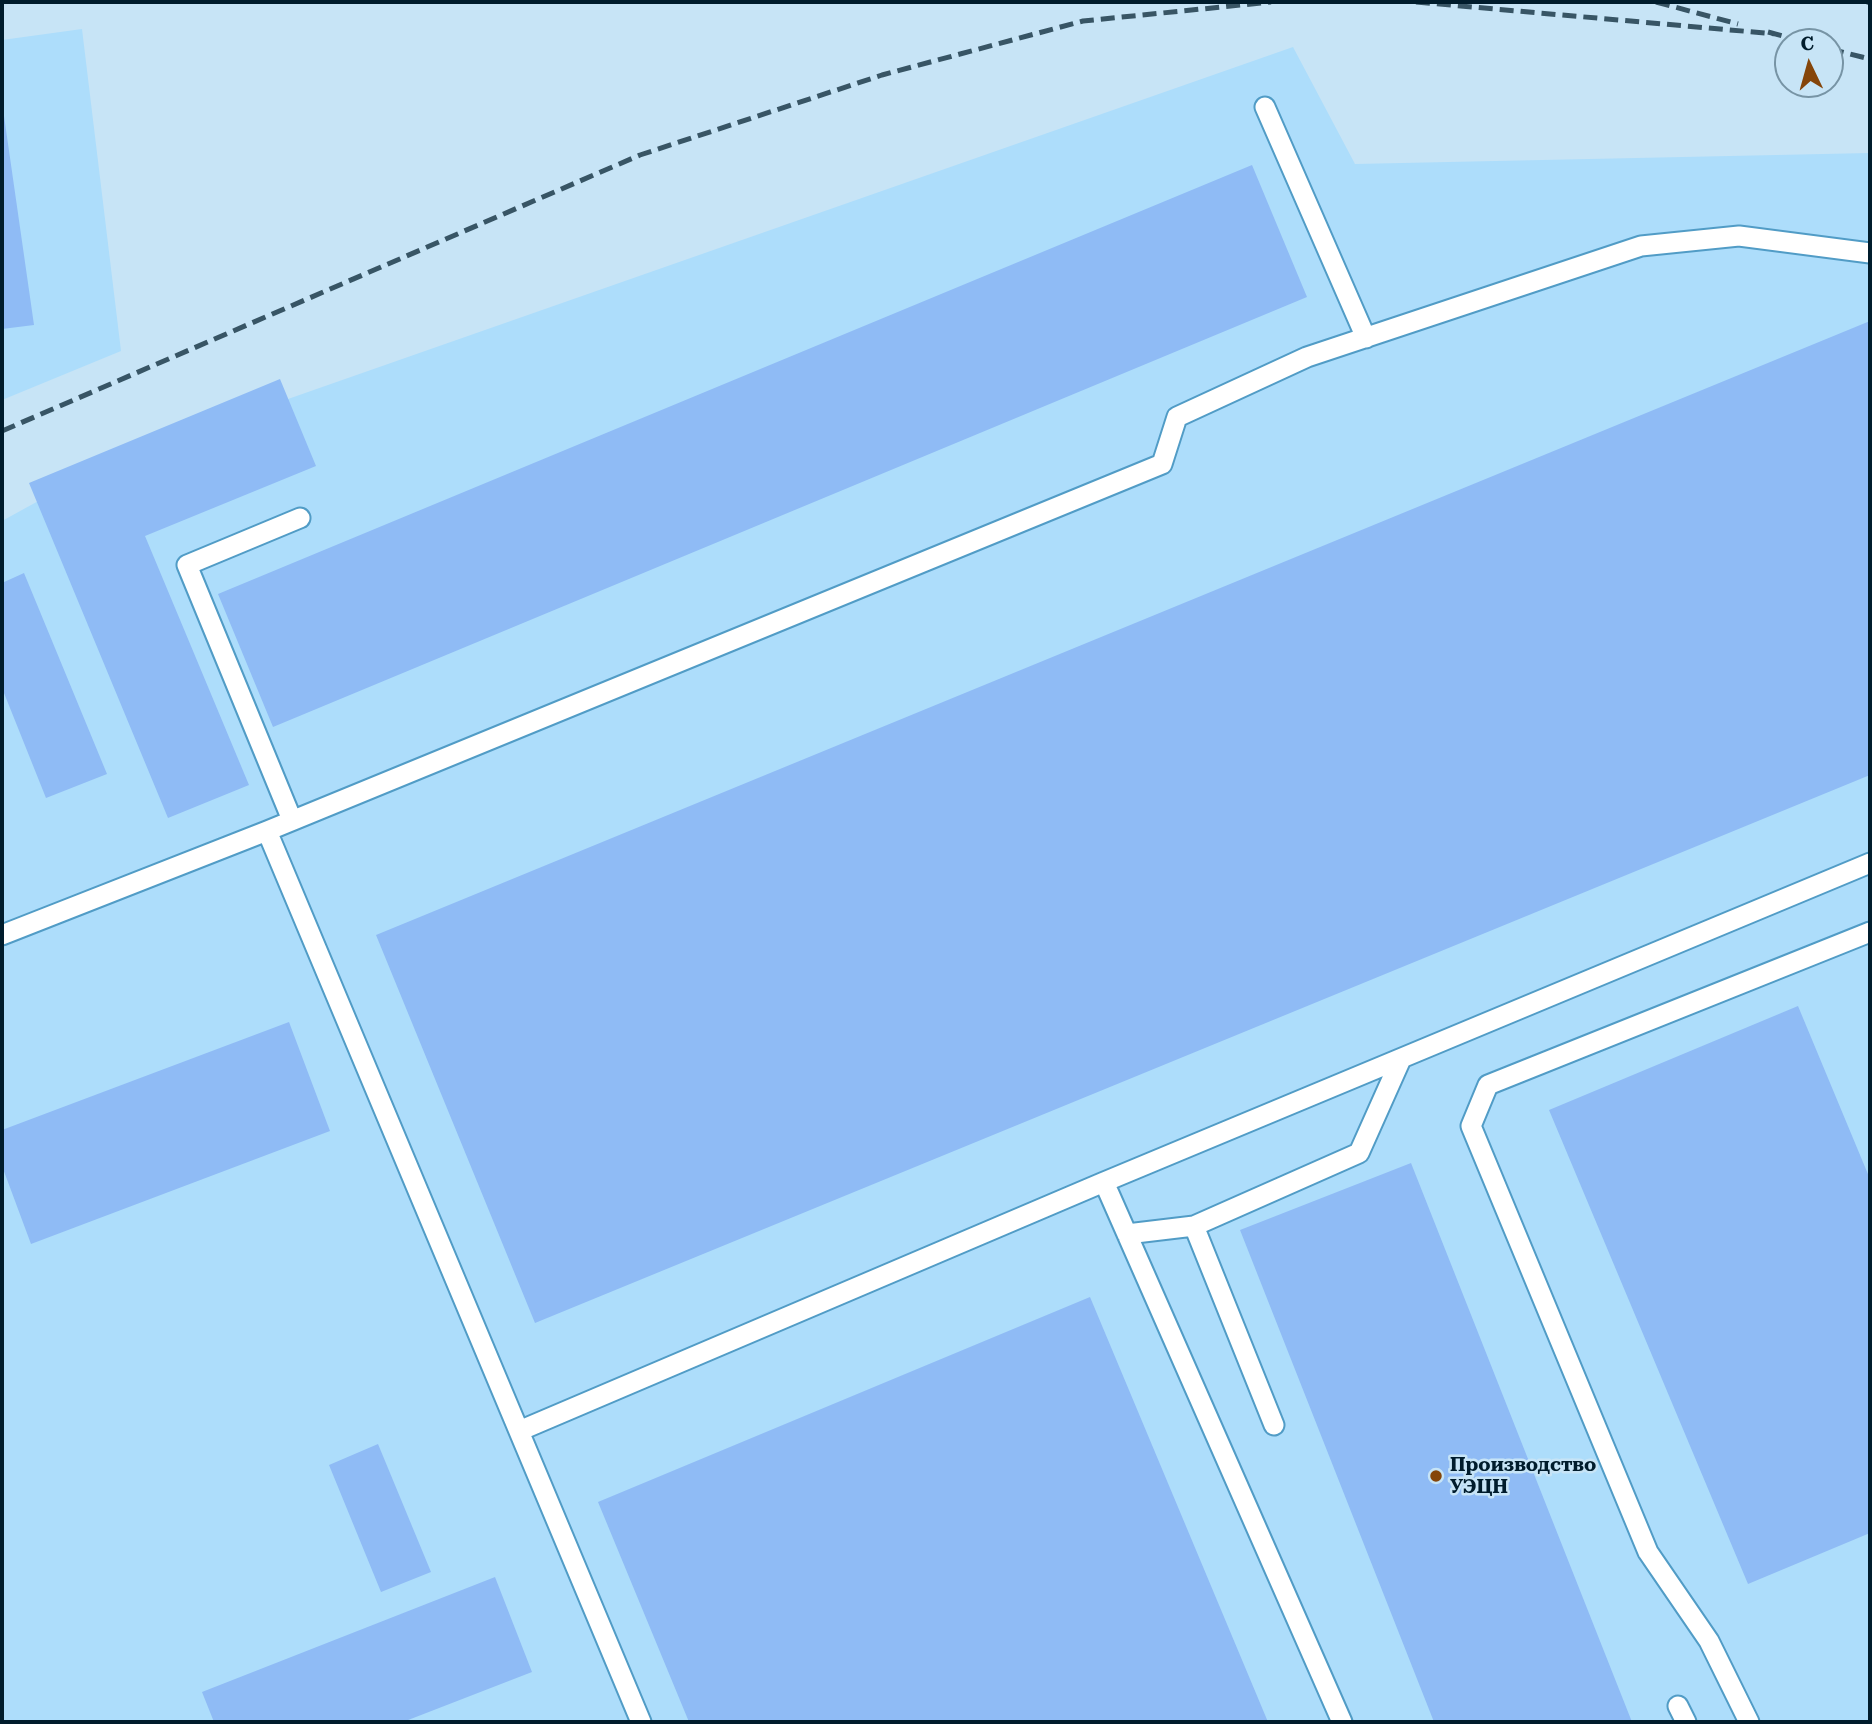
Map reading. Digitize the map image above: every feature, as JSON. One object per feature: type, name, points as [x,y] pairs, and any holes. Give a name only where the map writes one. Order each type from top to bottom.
[{"type":"lane","points":[[1265,107],[1366,338]]},
{"type":"lane","points":[[2,935],[267,831],[1162,464],[1177,417],[1307,357],[1641,246],[1739,236],[1870,253]]},
{"type":"lane","points":[[292,820],[187,565],[300,518]]},
{"type":"lane","points":[[267,831],[641,1722]]},
{"type":"lane","points":[[519,1431],[1104,1182],[1870,863]]},
{"type":"lane","points":[[1749,1722],[1709,1641],[1648,1552],[1471,1126],[1488,1085],[1870,932]]},
{"type":"lane","points":[[1127,1234],[1194,1226],[1359,1153],[1401,1059]]},
{"type":"lane","points":[[1104,1182],[1342,1722]]},
{"type":"lane","points":[[1194,1226],[1274,1425]]},
{"type":"shaded area","points":[[82,29],[121,351],[2,400],[2,40]]},
{"type":"shaded area","points":[[1293,47],[1355,164],[1870,153],[1870,1722],[2,1722],[2,521],[111,461]]},
{"type":"building","points":[[2,102],[34,325],[2,329]]},
{"type":"building","points":[[1252,165],[1307,297],[273,727],[218,594]]},
{"type":"building","points":[[1870,321],[1870,775],[535,1323],[376,935]]},
{"type":"building","points":[[280,379],[316,466],[145,536],[249,785],[168,818],[29,483]]},
{"type":"building","points":[[24,573],[107,774],[46,798],[2,688],[2,583]]},
{"type":"building","points":[[1798,1006],[1870,1179],[1870,1533],[1748,1584],[1549,1110]]},
{"type":"building","points":[[289,1022],[330,1131],[31,1244],[2,1166],[2,1130]]},
{"type":"building","name":"Производство УЭЦН","points":[[1411,1163],[1632,1722],[1434,1722],[1240,1230]]},
{"type":"building","points":[[1090,1297],[1268,1722],[689,1722],[598,1502]]},
{"type":"building","points":[[378,1444],[431,1572],[381,1592],[329,1465]]},
{"type":"building","points":[[495,1577],[532,1672],[403,1722],[214,1722],[202,1692]]},
{"type":"railway","points":[[2,431],[640,155],[882,75],[1083,21],[1271,2]]},
{"type":"railway","points":[[1416,2],[1774,34]]},
{"type":"railway","points":[[1656,2],[1738,24]]},
{"type":"railway","points":[[1768,32],[1774,34]]},
{"type":"railway","points":[[1844,52],[1870,59]]},
{"type":"place","name":"Производство УЭЦН","points":[[1436,1476]]}]
